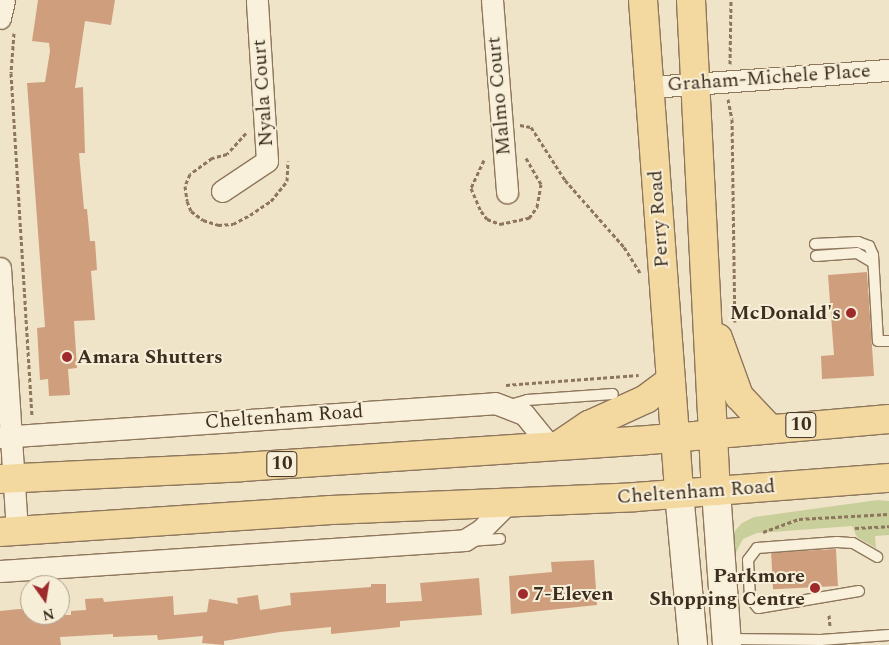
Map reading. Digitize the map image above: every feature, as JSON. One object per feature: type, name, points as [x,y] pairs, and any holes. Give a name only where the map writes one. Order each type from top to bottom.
[{"type":"main road","name":"Perry Road","points":[[643,0],[679,492]]},
{"type":"main road","points":[[691,0],[697,84],[716,490],[720,643]]},
{"type":"main road","points":[[706,291],[730,376],[739,396],[769,428]]},
{"type":"main road","points":[[554,446],[590,425],[646,399],[671,380]]},
{"type":"main road","name":"10","points":[[7,478],[242,467],[676,438],[769,428],[889,419]]},
{"type":"main road","name":"Cheltenham Road","points":[[9,531],[370,507],[508,504],[887,480]]},
{"type":"main road","points":[[679,492],[693,645]]},
{"type":"street","points":[[4,0],[8,22]]},
{"type":"street","name":"Nyala Court","points":[[222,191],[267,161],[257,0]]},
{"type":"street","name":"Malmo Court","points":[[492,0],[507,192]]},
{"type":"street","name":"Graham-Michele Place","points":[[650,87],[889,70]]},
{"type":"street","points":[[0,268],[9,531]]},
{"type":"street","name":"Cheltenham Road","points":[[6,436],[483,403],[507,406],[534,424],[554,446]]},
{"type":"street","points":[[0,571],[465,540],[476,534],[508,504]]},
{"type":"lane","points":[[815,244],[865,243],[872,250],[878,341],[889,341]]},
{"type":"lane","points":[[816,256],[857,253],[872,262]]},
{"type":"lane","points":[[507,406],[527,400],[613,394]]},
{"type":"lane","points":[[465,540],[500,539]]},
{"type":"lane","points":[[858,591],[758,608],[750,598],[748,560],[757,548],[837,542],[853,543],[877,557]]},
{"type":"lane","points":[[720,643],[821,640],[889,635]]},
{"type":"lane","points":[[805,645],[821,640]]},
{"type":"path","points":[[730,0],[730,62],[726,83],[732,119],[736,326]]},
{"type":"path","points":[[8,22],[32,418],[42,417]]},
{"type":"path","points":[[502,128],[531,127],[565,180],[624,247],[641,276]]},
{"type":"path","points":[[496,385],[634,376]]},
{"type":"path","points":[[763,533],[799,520],[889,514]]},
{"type":"path","points":[[829,615],[830,626]]},
{"type":"green space","points":[[878,500],[889,501],[889,535],[875,536],[876,548],[857,537],[852,526],[757,533],[743,539],[735,554],[730,552],[733,533],[742,523],[754,517]]},
{"type":"building","points":[[38,0],[115,0],[111,25],[85,21],[75,88],[83,87],[85,153],[79,153],[84,209],[87,209],[90,241],[95,241],[97,270],[91,271],[95,320],[74,321],[77,368],[68,369],[70,395],[49,396],[48,379],[40,380],[37,328],[45,327],[27,83],[45,82],[50,51],[49,43],[32,41]]},
{"type":"building","name":"McDonald's","points":[[867,272],[874,376],[822,379],[821,356],[834,355],[828,275]]},
{"type":"building","points":[[836,549],[838,586],[773,589],[771,552]]},
{"type":"building","points":[[594,560],[597,605],[511,614],[509,576],[552,572],[551,562]]},
{"type":"building","points":[[479,578],[482,615],[400,621],[400,627],[331,634],[331,627],[280,632],[224,641],[224,645],[202,643],[203,636],[158,640],[157,635],[113,637],[113,634],[60,637],[61,645],[0,645],[0,611],[20,609],[20,625],[70,625],[71,611],[86,610],[85,599],[103,598],[104,602],[173,596],[174,615],[207,612],[209,599],[238,604],[237,598],[258,595],[260,610],[291,605],[290,593],[371,587],[371,584],[386,584],[386,603],[422,601],[420,583]]},
{"type":"place","name":"McDonald's","points":[[851,313]]},
{"type":"place","name":"Amara Shutters","points":[[67,357]]},
{"type":"place","name":"Parkmore Shopping Centre","points":[[815,588]]},
{"type":"place","name":"7-Eleven","points":[[523,594]]}]
